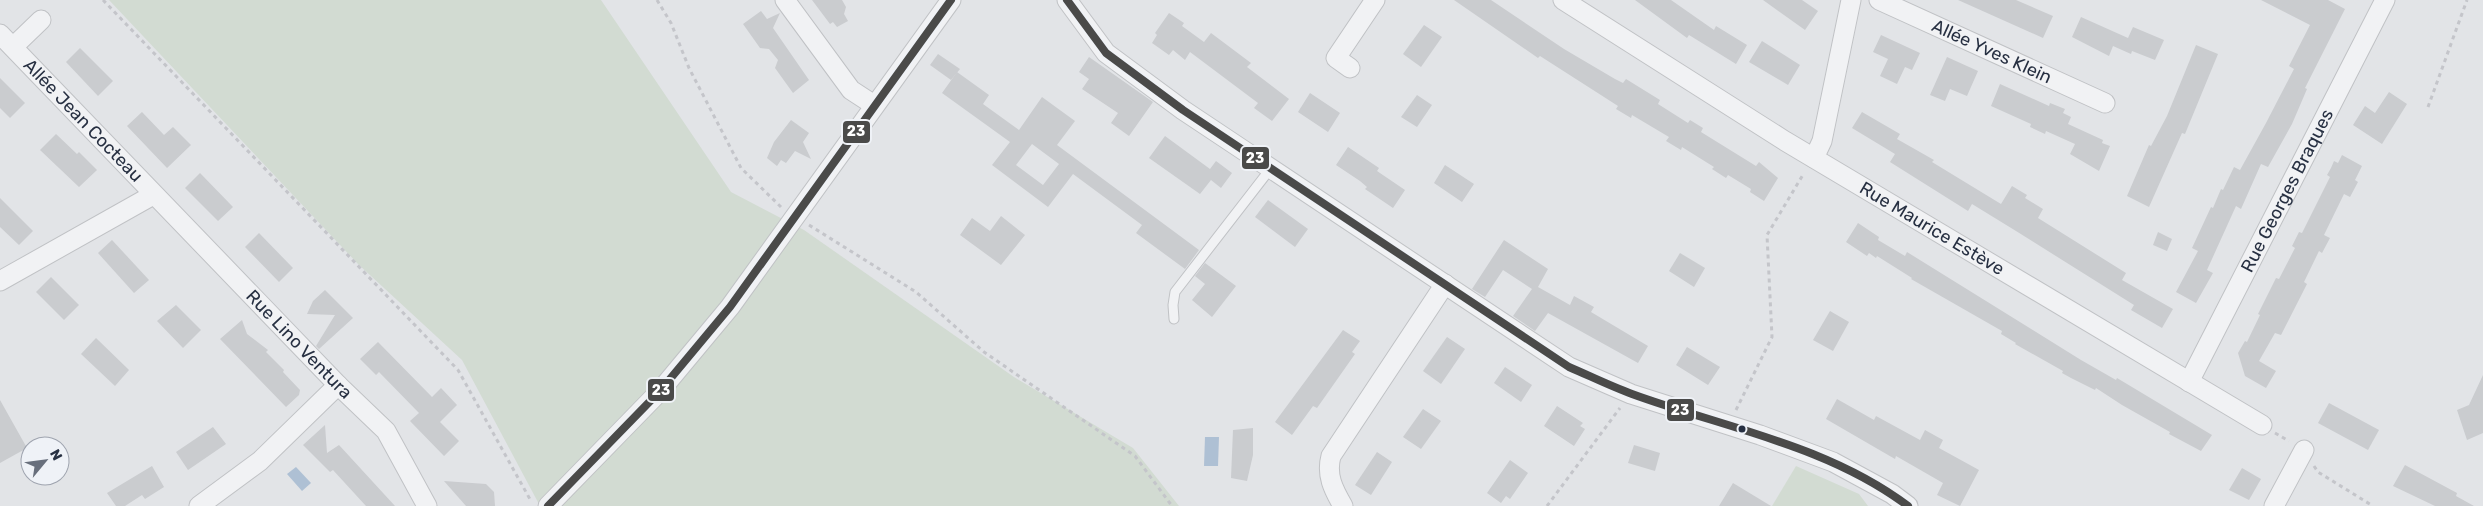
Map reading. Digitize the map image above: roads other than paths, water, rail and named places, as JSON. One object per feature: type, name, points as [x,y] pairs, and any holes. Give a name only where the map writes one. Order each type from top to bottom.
[{"type":"street","points":[[785,0],[851,90],[874,105]]},
{"type":"street","points":[[548,506],[660,391],[730,307],[951,0]]},
{"type":"street","points":[[1067,0],[1106,53],[1183,110],[1569,367],[1631,394],[1729,425],[1833,462],[1892,494],[1908,506]]},
{"type":"street","points":[[1350,68],[1336,58],[1374,0]]},
{"type":"street","name":"Rue Maurice Estève","points":[[1563,0],[1594,22],[1814,158],[2262,425]]},
{"type":"street","points":[[1814,158],[1822,141],[1851,0]]},
{"type":"street","name":"Allée Yves Klein","points":[[1879,0],[2104,103]]},
{"type":"street","name":"Rue Georges Braques","points":[[2189,382],[2385,0]]},
{"type":"street","name":"Allée Jean Cocteau","points":[[41,20],[6,41],[153,195]]},
{"type":"street","points":[[0,281],[153,195]]},
{"type":"street","name":"Rue Lino Ventura","points":[[153,195],[338,385],[386,431],[427,506]]},
{"type":"street","points":[[1343,506],[1334,492],[1330,479],[1328,467],[1331,456],[1445,284]]},
{"type":"street","points":[[199,506],[260,461],[338,385]]},
{"type":"street","points":[[2274,506],[2304,450]]},
{"type":"lane","points":[[1174,319],[1172,305],[1175,292],[1271,168]]},
{"type":"water","points":[[1205,437],[1219,437],[1218,466],[1204,466]]},
{"type":"water","points":[[296,467],[311,483],[302,491],[287,474]]}]
